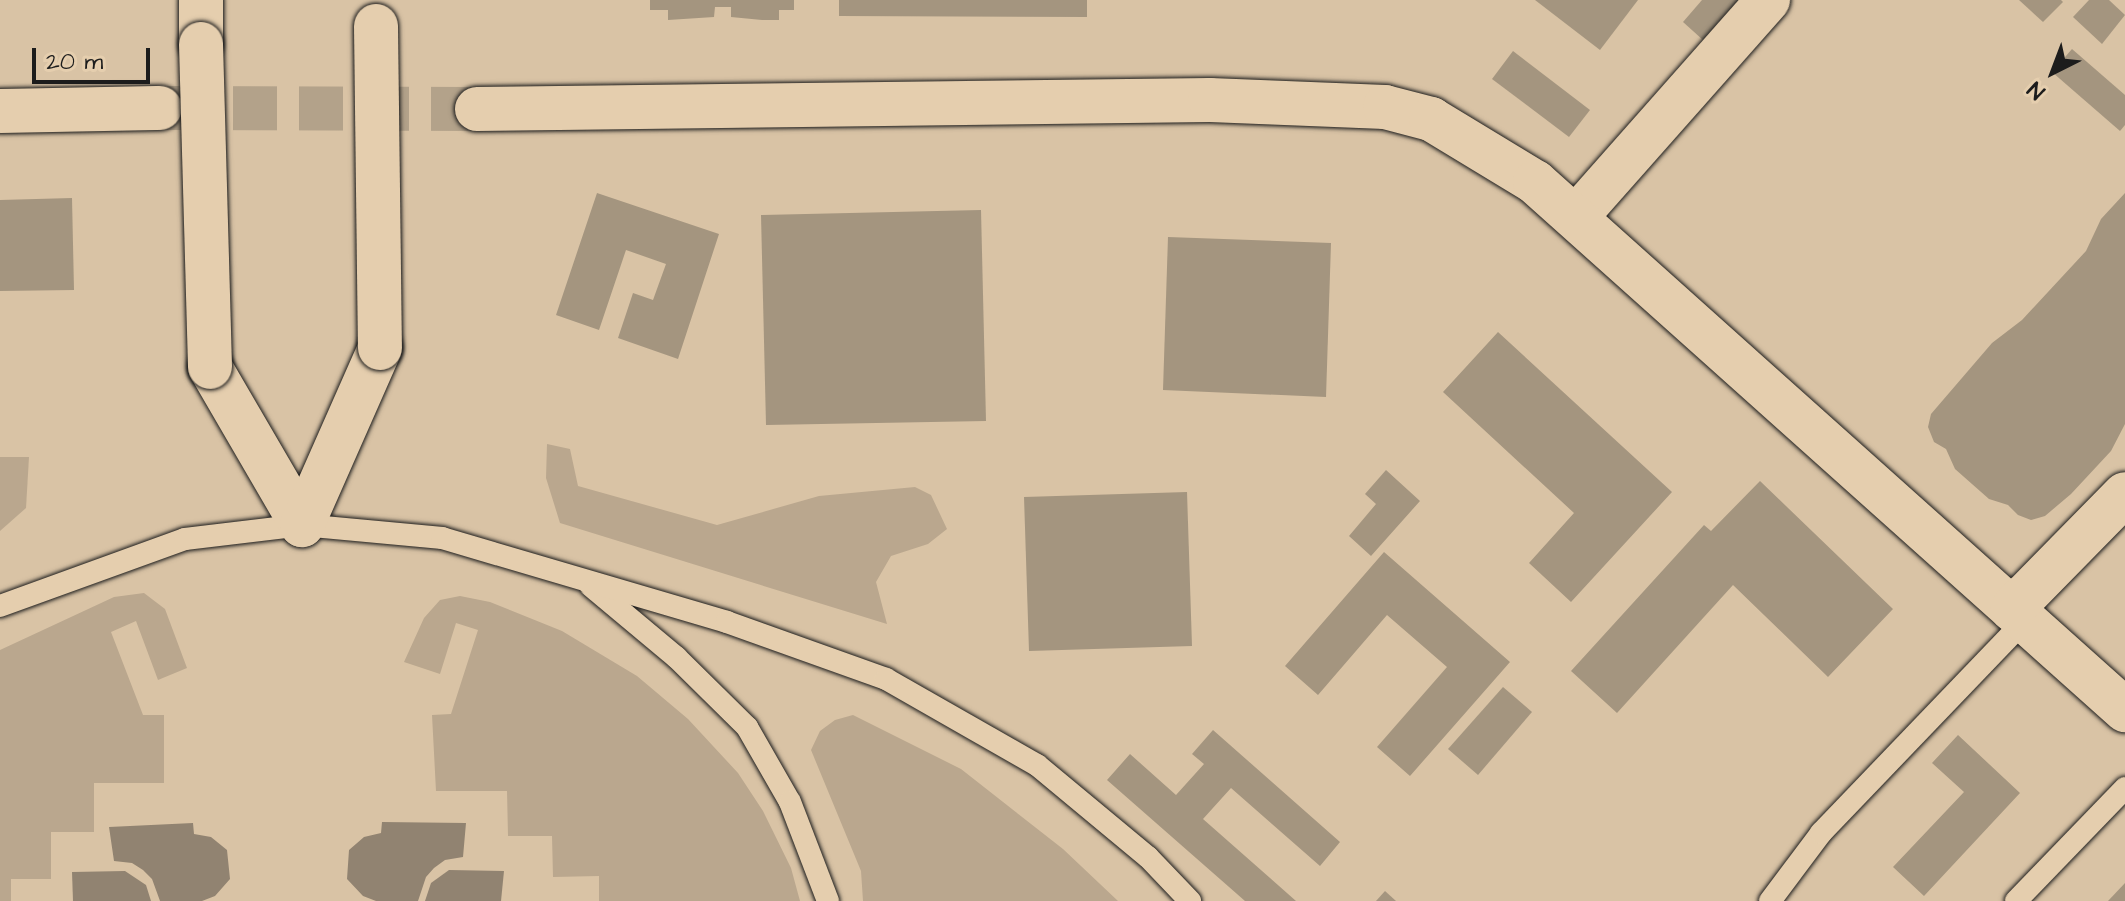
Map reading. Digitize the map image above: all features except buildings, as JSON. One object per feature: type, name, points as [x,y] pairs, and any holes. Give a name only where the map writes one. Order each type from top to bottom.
[{"type":"street","points":[[201,0],[210,367],[302,525]]},
{"type":"street","points":[[1576,217],[1768,0]]},
{"type":"street","points":[[302,525],[380,348],[376,13]]},
{"type":"street","points":[[477,109],[1210,100],[1385,107],[1431,119],[1535,182],[2125,710]]},
{"type":"street","points":[[0,111],[160,108]]},
{"type":"street","points":[[2019,614],[2125,494]]},
{"type":"lane","points":[[0,606],[185,539],[302,525],[442,538],[727,622],[886,679],[1037,765],[1148,857],[1190,901]]},
{"type":"lane","points":[[585,581],[676,657],[747,727],[790,802],[828,901]]},
{"type":"lane","points":[[1770,901],[1821,833],[2019,614]]},
{"type":"lane","points":[[2016,901],[2125,788]]},
{"type":"shaded area","points":[[547,444],[570,449],[578,486],[717,525],[819,496],[915,487],[931,495],[947,529],[928,544],[891,556],[876,582],[887,624],[560,523],[546,478]]},
{"type":"shaded area","points":[[0,457],[29,457],[26,508],[0,531]]},
{"type":"shaded area","points":[[144,593],[165,609],[187,668],[158,680],[136,621],[111,632],[143,715],[164,715],[164,783],[94,783],[94,832],[51,832],[51,879],[11,879],[11,901],[0,901],[0,650],[114,597]]},
{"type":"shaded area","points":[[460,596],[490,602],[562,631],[637,676],[688,719],[738,773],[763,811],[791,868],[800,901],[599,901],[599,876],[553,877],[552,836],[508,836],[507,791],[436,791],[432,715],[451,714],[478,630],[456,623],[440,674],[404,662],[424,618],[440,600]]},
{"type":"shaded area","points":[[853,715],[961,769],[1063,849],[1118,901],[863,901],[861,871],[811,750],[820,731],[835,720]]},
{"type":"shaded area","points":[[382,822],[466,823],[463,857],[445,860],[434,868],[426,877],[418,901],[376,901],[363,896],[347,879],[349,850],[364,837],[381,833]]},
{"type":"shaded area","points":[[193,823],[194,834],[211,837],[227,850],[230,879],[215,896],[202,901],[160,901],[152,879],[143,870],[132,863],[114,861],[109,827]]},
{"type":"shaded area","points":[[449,870],[504,871],[501,901],[425,901],[431,883]]},
{"type":"shaded area","points":[[125,871],[146,885],[151,901],[73,901],[72,872]]},
{"type":"tunnel","points":[[167,108],[477,109]]}]
